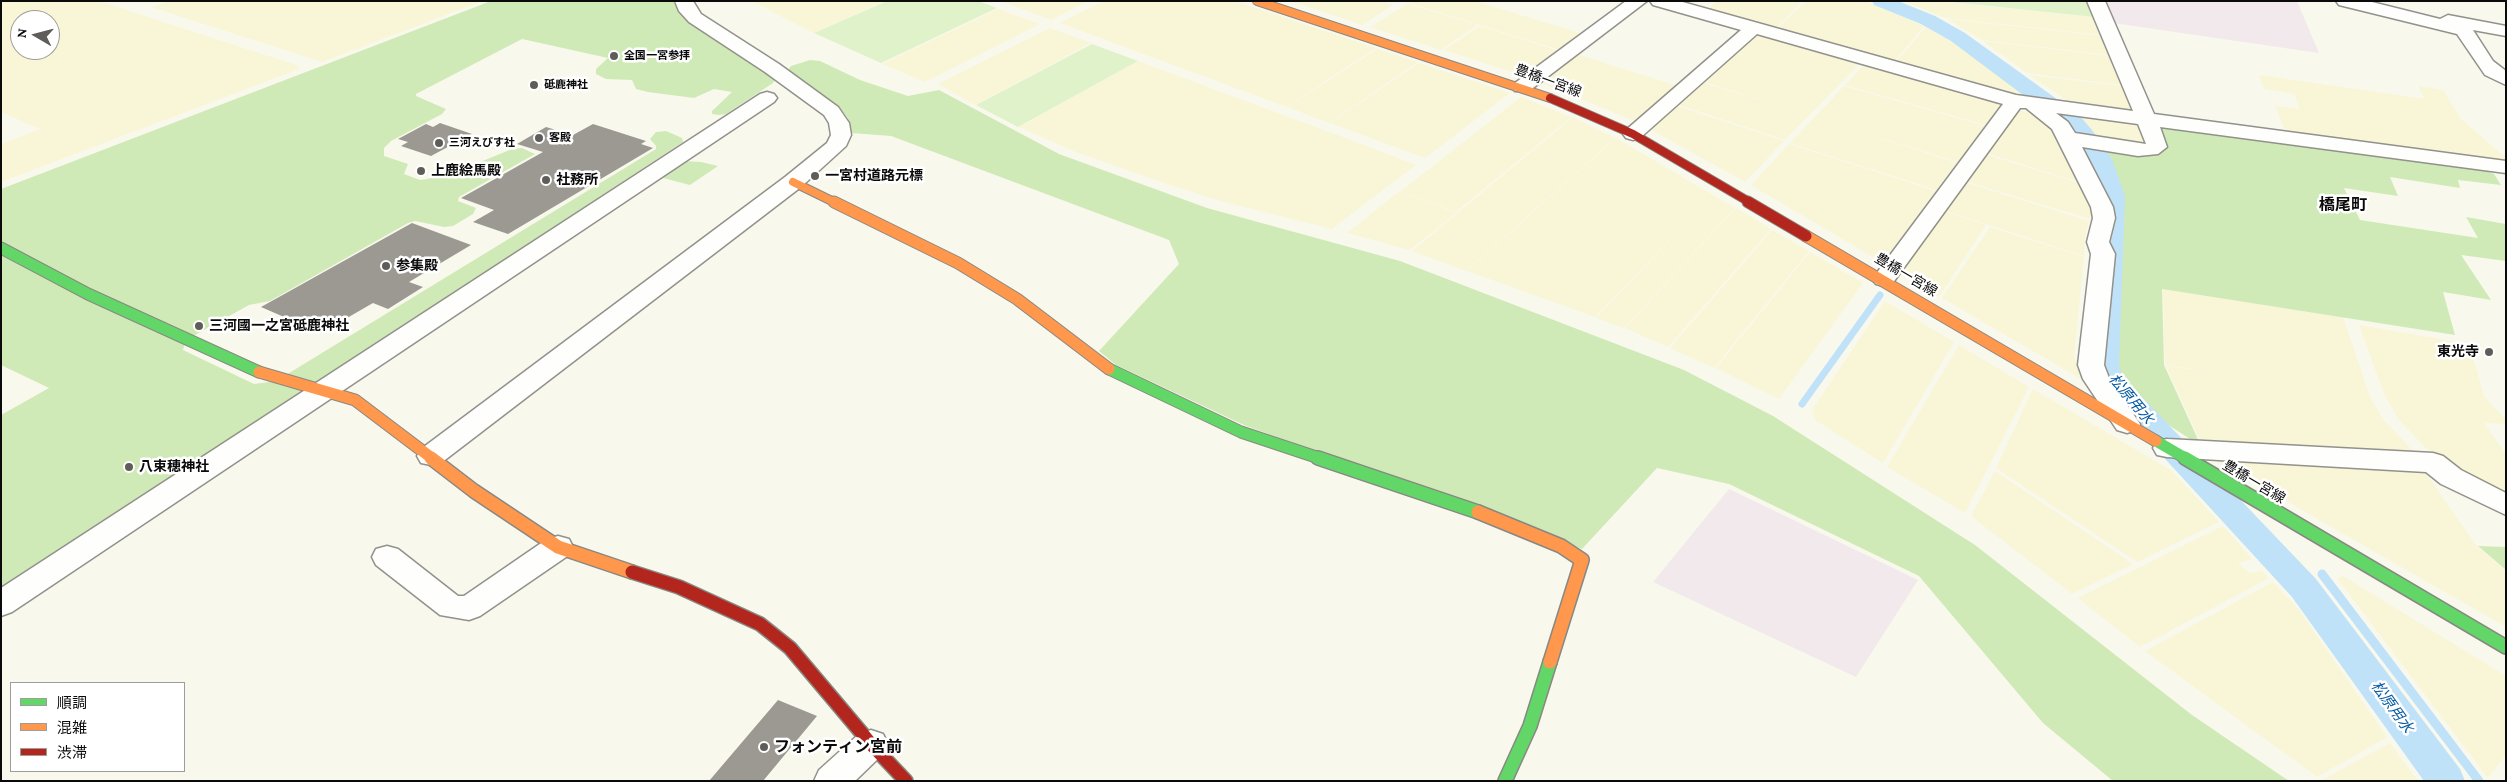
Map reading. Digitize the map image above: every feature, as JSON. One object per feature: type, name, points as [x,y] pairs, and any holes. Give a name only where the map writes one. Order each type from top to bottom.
[{"type":"street","points":[[431,456],[794,182],[836,146],[841,135],[839,123],[830,111],[772,68],[695,18],[688,11],[684,1]]},
{"type":"street","name":"豊橋一宮線","points":[[1257,1],[1522,87],[1582,110],[1633,134],[2506,647]]},
{"type":"street","points":[[1522,87],[1638,1]]},
{"type":"street","points":[[1659,1],[2023,102],[2298,140],[2459,159],[2504,169]]},
{"type":"street","points":[[2067,138],[2152,150],[2157,146],[2096,1]]},
{"type":"street","points":[[2345,1],[2464,30],[2486,64],[2492,71],[2506,79]]},
{"type":"street","points":[[2352,1],[2506,31]]},
{"type":"street","points":[[2401,1],[2506,21]]},
{"type":"street","points":[[1633,134],[1753,28]]},
{"type":"street","points":[[1,604],[325,392],[767,98]]},
{"type":"street","points":[[2023,102],[2061,126],[2102,207],[2104,218],[2098,242],[2103,254],[2091,365],[2096,379],[2127,424]]},
{"type":"street","points":[[1884,280],[2023,102]]},
{"type":"street","points":[[794,182],[958,263],[1017,299],[1110,370],[1241,432],[1464,506],[1561,546],[1582,560],[1530,726],[1505,781]]},
{"type":"street","points":[[1,248],[88,294],[262,373],[355,400],[431,456],[474,491],[558,547],[679,587],[760,624],[790,648],[871,744],[906,781]]},
{"type":"street","points":[[2167,448],[2433,463],[2451,477],[2506,505]]},
{"type":"street","points":[[387,558],[451,607],[469,608],[558,547]]},
{"type":"street","points":[[831,781],[871,744]]},
{"type":"shaded area","points":[[1,1],[99,1],[299,66],[299,69],[1,182],[1,144],[40,129],[1,112]]},
{"type":"shaded area","points":[[170,1],[480,2],[322,62],[151,7]]},
{"type":"shaded area","points":[[752,1],[818,2],[885,1],[813,33]]},
{"type":"shaded area","points":[[1001,1],[1088,1],[1051,20]]},
{"type":"shaded area","points":[[1104,1],[1235,1],[1376,48],[1286,107],[1247,92],[1249,91],[1246,92],[1060,23]]},
{"type":"shaded area","points":[[1291,1],[1380,1],[1393,5],[1362,25]]},
{"type":"shaded area","points":[[1411,1],[1475,1],[1583,34],[1560,50],[1409,3]]},
{"type":"shaded area","points":[[1716,1],[1803,1],[1775,29],[1707,10]]},
{"type":"shaded area","points":[[1806,1],[1865,1],[1924,26],[1894,62],[1777,29]]},
{"type":"shaded area","points":[[1903,1],[1936,1],[2094,17],[2101,35],[1945,18]]},
{"type":"shaded area","points":[[2104,1],[2297,1],[2319,53],[2113,23]]},
{"type":"shaded area","points":[[1408,4],[1477,25],[1441,50],[1370,27]]},
{"type":"shaded area","points":[[998,9],[1040,24],[925,82],[882,64]]},
{"type":"shaded area","points":[[1947,19],[2102,36],[2110,55],[1982,40]]},
{"type":"shaded area","points":[[1480,26],[1559,51],[1524,76],[1444,50]]},
{"type":"shaded area","points":[[1926,27],[1960,47],[2026,97],[1896,62]]},
{"type":"shaded area","points":[[1050,28],[1091,43],[975,105],[938,84]]},
{"type":"shaded area","points":[[1757,32],[1861,62],[1785,140],[1676,104],[1701,82],[1802,113],[1702,81],[1734,53],[1761,60],[1734,52]]},
{"type":"shaded area","points":[[1983,41],[2110,56],[2123,85],[2027,73]]},
{"type":"shaded area","points":[[1377,49],[1418,62],[1329,123],[1287,107]]},
{"type":"shaded area","points":[[1576,54],[1678,86],[1637,122],[1539,82]]},
{"type":"shaded area","points":[[1138,61],[1326,131],[1289,157],[1327,131],[1416,165],[1332,229],[1224,202],[1173,186],[1078,153],[1019,127]]},
{"type":"shaded area","points":[[1419,63],[1510,93],[1425,158],[1330,123]]},
{"type":"shaded area","points":[[1866,63],[2002,103],[1986,125],[1845,85]]},
{"type":"shaded area","points":[[2029,75],[2123,86],[2134,113],[2074,105]]},
{"type":"shaded area","points":[[2259,75],[2418,98],[2425,98],[2418,86],[2443,90],[2461,119],[2506,158],[2506,164],[2287,135],[2275,106],[2300,109],[2294,94],[2264,89]]},
{"type":"shaded area","points":[[1844,86],[1985,126],[1958,162],[1815,117]]},
{"type":"shaded area","points":[[1521,97],[1571,117],[1456,212],[1401,191]]},
{"type":"shaded area","points":[[1674,105],[1784,141],[1745,182],[1648,128]]},
{"type":"shaded area","points":[[2017,110],[2035,114],[2051,126],[2079,182],[1986,153]]},
{"type":"shaded area","points":[[2065,112],[2143,123],[2150,145],[2088,135]]},
{"type":"shaded area","points":[[1573,117],[1615,138],[1466,271],[1412,251]]},
{"type":"shaded area","points":[[1815,117],[1957,163],[1937,190],[1790,143]]},
{"type":"shaded area","points":[[1616,138],[1713,195],[1595,317],[1467,271]]},
{"type":"shaded area","points":[[1789,144],[1936,191],[1883,263],[1751,185]]},
{"type":"shaded area","points":[[1984,154],[2079,183],[2092,214],[2090,219],[1965,181]]},
{"type":"shaded area","points":[[1964,182],[2089,221],[2085,236],[2084,256],[1943,210]]},
{"type":"shaded area","points":[[1400,191],[1456,213],[1410,250],[1347,233]]},
{"type":"shaded area","points":[[1713,195],[1735,208],[1624,328],[1596,318]]},
{"type":"shaded area","points":[[1736,208],[1771,229],[1668,347],[1625,328]]},
{"type":"shaded area","points":[[1944,211],[1986,225],[1939,297],[1898,272]]},
{"type":"shaded area","points":[[1990,227],[2084,257],[2074,357],[2088,380],[2083,380],[1942,298]]},
{"type":"shaded area","points":[[1772,230],[1809,251],[1714,368],[1670,348]]},
{"type":"shaded area","points":[[1810,252],[1863,283],[1779,399],[1716,368]]},
{"type":"shaded area","points":[[2163,289],[2343,317],[2370,397],[2383,419],[2414,452],[2203,447],[2166,366],[2237,376],[2165,365]]},
{"type":"shaded area","points":[[1885,301],[1954,342],[1883,463],[1815,420],[1812,410]]},
{"type":"shaded area","points":[[2359,325],[2469,344],[2484,396],[2506,420],[2506,424],[2484,423],[2506,454],[2506,499],[2440,463],[2399,420],[2384,394]]},
{"type":"shaded area","points":[[1959,345],[2029,387],[1965,513],[1887,467]]},
{"type":"shaded area","points":[[2033,389],[2172,471],[2219,522],[2137,562],[1996,468]]},
{"type":"shaded area","points":[[2206,455],[2294,462],[2289,469],[2295,462],[2423,469],[2476,545],[2506,571],[2506,627]]},
{"type":"shaded area","points":[[1995,471],[2133,564],[2072,594],[1971,516]]},
{"type":"shaded area","points":[[1729,489],[1918,580],[1856,677],[1653,582]]},
{"type":"shaded area","points":[[2223,526],[2252,559],[2238,563],[2249,573],[2262,571],[2269,578],[2140,647],[2078,598]]},
{"type":"shaded area","points":[[2343,576],[2506,676],[2506,755],[2488,778],[2337,578]]},
{"type":"shaded area","points":[[2273,582],[2299,610],[2387,737],[2317,777],[2145,651]]},
{"type":"shaded area","points":[[2390,743],[2418,781],[2322,780]]},
{"type":"green space","points":[[491,1],[673,1],[680,12],[691,22],[775,80],[726,114],[712,114],[712,111],[732,92],[714,89],[694,98],[636,89],[632,80],[606,79],[596,74],[596,69],[608,58],[522,39],[416,94],[416,96],[446,109],[442,114],[391,141],[384,148],[384,156],[408,164],[404,174],[420,180],[427,179],[468,167],[512,149],[522,148],[535,154],[459,197],[458,201],[476,208],[473,214],[453,226],[444,227],[415,221],[408,223],[270,301],[249,305],[186,340],[183,350],[254,384],[276,381],[656,149],[656,146],[650,139],[656,132],[666,131],[682,138],[683,142],[1,590],[1,415],[49,388],[1,365],[1,189]]},
{"type":"green space","points":[[887,1],[978,1],[997,8],[881,63],[814,33]]},
{"type":"green space","points":[[1942,1],[2088,2],[2094,17]]},
{"type":"green space","points":[[1092,44],[1138,61],[1018,127],[976,105]]},
{"type":"green space","points":[[810,60],[820,61],[860,80],[908,96],[939,90],[1059,154],[1207,208],[1400,261],[1684,370],[1773,416],[1975,545],[2192,715],[2289,781],[2113,781],[2043,723],[1919,576],[1729,484],[1657,468],[1582,549],[1244,425],[1116,365],[1099,351],[1179,264],[1169,240],[891,136],[851,133],[848,118],[840,108],[787,71],[791,66]]},
{"type":"green space","points":[[2154,125],[2476,167],[2494,174],[2501,185],[2458,180],[2460,188],[2390,177],[2398,196],[2344,188],[2360,220],[2478,238],[2466,217],[2506,224],[2506,261],[2461,255],[2491,300],[2443,292],[2455,335],[2162,289],[2164,365],[2201,446],[2139,406],[2116,379],[2111,367],[2120,198],[2107,160],[2096,145],[2154,152]]},
{"type":"green space","points":[[683,161],[701,162],[718,166],[690,185],[659,177]]},
{"type":"green space","points":[[2478,546],[2506,547],[2506,570]]},
{"type":"building","points":[[440,123],[472,134],[431,156],[401,146],[408,142],[398,139],[426,124],[433,127]]},
{"type":"building","name":"社務所","points":[[593,124],[646,141],[641,144],[653,148],[508,234],[473,222],[494,210],[461,198],[543,152],[517,144],[546,127],[573,135]]},
{"type":"building","name":"参集殿","points":[[412,223],[471,245],[409,282],[423,287],[388,309],[373,303],[321,333],[261,307]]},
{"type":"building","name":"フォンティン宮前","points":[[778,700],[817,716],[763,781],[709,781]]},
{"type":"waterway","name":"松原用水","points":[[1881,1],[1928,20],[1958,37],[2071,120],[2084,135],[2100,159],[2113,196],[2105,366],[2110,379],[2304,588],[2446,781]]},
{"type":"waterway","points":[[1802,404],[1880,295]]},
{"type":"waterway","points":[[2322,574],[2479,781]]},
{"type":"traffic: fast","points":[[1,248],[88,294],[259,372]]},
{"type":"traffic: fast","points":[[1109,369],[1241,432],[1478,512]]},
{"type":"traffic: fast","points":[[2156,441],[2506,647]]},
{"type":"traffic: fast","points":[[1505,781],[1530,726],[1550,662]]},
{"type":"traffic: slow","points":[[1257,1],[1550,98]]},
{"type":"traffic: slow","points":[[793,182],[958,263],[1017,299],[1109,369]]},
{"type":"traffic: slow","points":[[1806,236],[2156,441]]},
{"type":"traffic: slow","points":[[259,372],[355,400],[474,491],[558,547],[632,572]]},
{"type":"traffic: slow","points":[[1478,512],[1561,546],[1582,560],[1550,662]]},
{"type":"traffic: jam","points":[[1550,98],[1633,134],[1806,236]]},
{"type":"traffic: jam","points":[[632,572],[679,587],[760,624],[790,648],[871,744],[906,781]]},
{"type":"place","name":"全国一宮参拝","points":[[614,56]]},
{"type":"place","name":"砥鹿神社","points":[[534,85]]},
{"type":"place","name":"客殿","points":[[539,138]]},
{"type":"place","name":"三河えびす社","points":[[439,143]]},
{"type":"place","name":"上鹿絵馬殿","points":[[421,171]]},
{"type":"place","name":"一宮村道路元標","points":[[815,176]]},
{"type":"place","name":"社務所","points":[[546,180]]},
{"type":"place","name":"参集殿","points":[[386,266]]},
{"type":"place","name":"三河國一之宮砥鹿神社","points":[[199,326]]},
{"type":"place","name":"東光寺","points":[[2489,352]]},
{"type":"place","name":"八束穂神社","points":[[129,467]]},
{"type":"place","name":"フォンティン宮前","points":[[764,747]]},
{"type":"district","name":"橋尾町","points":[[2343,205]]}]
